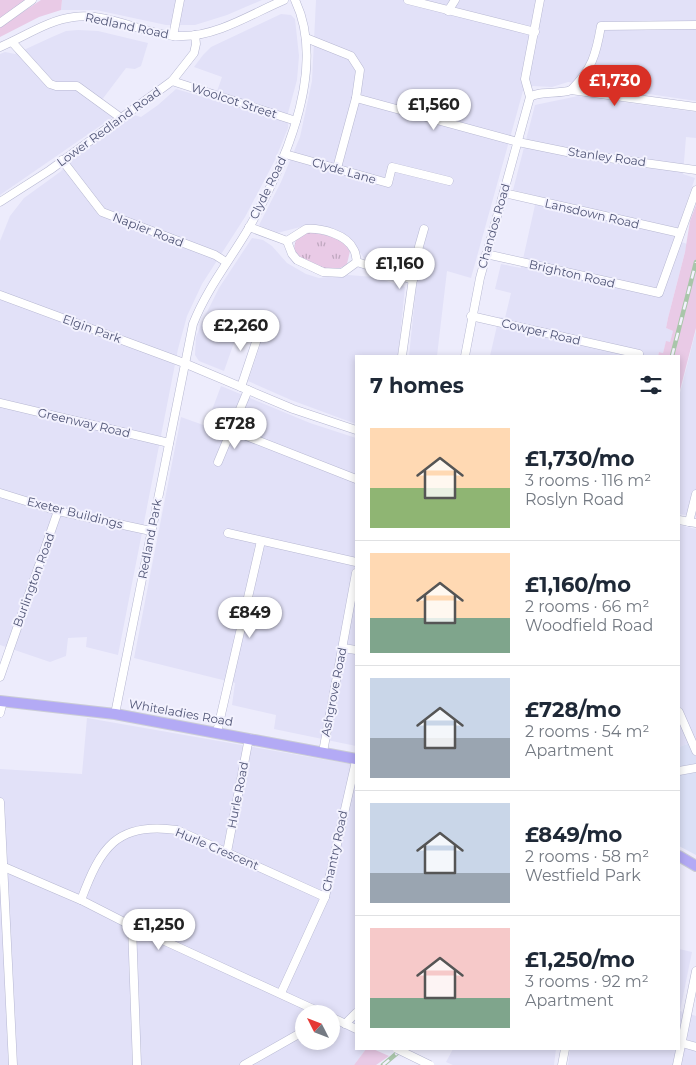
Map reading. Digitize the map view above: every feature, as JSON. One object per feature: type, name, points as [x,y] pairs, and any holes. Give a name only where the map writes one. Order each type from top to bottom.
[{"type":"main road","name":"Whiteladies Road","points":[[1,701],[115,714],[323,752],[355,760]]},
{"type":"main road","points":[[680,857],[696,866]]},
{"type":"street","points":[[0,23],[32,0]]},
{"type":"street","points":[[173,36],[180,0]]},
{"type":"street","name":"Redland Road","points":[[0,47],[55,21],[76,16],[99,19],[173,36],[195,35],[217,29],[284,0]]},
{"type":"street","name":"Clyde Road","points":[[184,364],[193,324],[200,307],[249,227],[285,154],[296,121],[306,71],[306,38],[302,14],[296,0]]},
{"type":"street","points":[[408,0],[535,32]]},
{"type":"street","points":[[448,10],[455,0]]},
{"type":"street","points":[[540,0],[525,79],[530,97],[535,94],[561,94],[571,90],[585,76],[596,54],[601,26],[696,25]]},
{"type":"street","name":"Lower Redland Road","points":[[0,202],[172,81],[194,53],[195,35]]},
{"type":"street","points":[[306,38],[338,49],[356,61],[360,70],[356,98],[337,168]]},
{"type":"street","points":[[12,42],[50,84],[56,86],[76,86],[121,118]]},
{"type":"street","name":"Woolcot Street","points":[[172,81],[296,121]]},
{"type":"street","points":[[571,90],[696,107]]},
{"type":"street","name":"Chandos Road","points":[[465,355],[471,316],[486,254],[530,97]]},
{"type":"street","name":"Stanley Road","points":[[356,98],[518,142],[572,153],[696,170]]},
{"type":"street","name":"Clyde Lane","points":[[285,154],[388,183],[392,167],[449,181]]},
{"type":"street","name":"Napier Road","points":[[62,160],[102,212],[215,255],[226,262]]},
{"type":"street","points":[[680,234],[696,190]]},
{"type":"street","name":"Lansdown Road","points":[[504,194],[680,234]]},
{"type":"street","points":[[249,227],[288,241]]},
{"type":"street","points":[[288,241],[306,228],[325,231],[348,242],[354,249],[357,262]]},
{"type":"street","points":[[402,355],[412,280],[424,229]]},
{"type":"street","name":"Brighton Road","points":[[486,254],[658,293],[680,234]]},
{"type":"street","points":[[288,241],[292,254],[297,260],[323,272],[342,272],[357,262]]},
{"type":"street","points":[[357,262],[412,280]]},
{"type":"street","name":"Elgin Park","points":[[0,294],[184,364],[293,409],[355,430]]},
{"type":"street","name":"Cowper Road","points":[[471,316],[628,354],[639,354]]},
{"type":"street","points":[[218,462],[231,430],[262,324]]},
{"type":"street","name":"Redland Park","points":[[115,714],[184,364]]},
{"type":"street","name":"Greenway Road","points":[[0,403],[169,443]]},
{"type":"street","points":[[231,430],[355,479]]},
{"type":"street","name":"Exeter Buildings","points":[[0,493],[58,511],[151,531]]},
{"type":"street","points":[[680,520],[693,522],[696,494]]},
{"type":"street","name":"Burlington Road","points":[[0,677],[58,511]]},
{"type":"street","points":[[228,533],[355,562]]},
{"type":"street","points":[[217,732],[260,541]]},
{"type":"street","name":"Ashgrove Road","points":[[323,752],[355,579]]},
{"type":"street","points":[[343,648],[355,650]]},
{"type":"street","points":[[0,713],[1,701]]},
{"type":"street","points":[[680,714],[696,751]]},
{"type":"street","name":"Hurle Road","points":[[227,852],[249,738]]},
{"type":"street","name":"Chantry Road","points":[[280,993],[326,897],[355,765]]},
{"type":"street","points":[[680,771],[693,769],[691,774],[696,776]]},
{"type":"street","points":[[0,802],[13,1065]]},
{"type":"street","name":"Hurle Crescent","points":[[81,900],[93,868],[104,851],[116,840],[132,831],[159,827],[177,830],[326,897]]},
{"type":"street","points":[[4,867],[81,900],[132,926],[305,1005]]},
{"type":"street","points":[[132,926],[130,937],[137,1065]]},
{"type":"street","points":[[678,1065],[696,971]]},
{"type":"street","points":[[345,1024],[355,1014]]},
{"type":"street","points":[[340,1022],[355,1029]]},
{"type":"street","points":[[244,1065],[295,1036]]},
{"type":"street","points":[[682,1043],[696,1047]]},
{"type":"street","points":[[399,1050],[430,1065]]},
{"type":"street","points":[[562,1065],[564,1050]]},
{"type":"shaded area","points":[[62,0],[262,0],[227,15],[195,25],[166,25],[96,10],[61,10]]},
{"type":"shaded area","points":[[316,0],[696,0],[696,101],[568,82],[552,87],[533,86],[523,91],[471,278],[447,271],[437,355],[409,355],[416,288],[422,261],[411,258],[408,268],[402,273],[368,263],[355,246],[329,228],[308,225],[277,233],[259,225],[281,182],[300,137],[312,81]]},
{"type":"shaded area","points":[[281,14],[291,15],[295,19],[299,56],[297,80],[288,113],[288,128],[275,160],[245,217],[202,284],[187,316],[178,349],[118,655],[86,647],[87,637],[68,638],[66,656],[50,662],[0,645],[0,241],[10,216],[24,198],[60,172],[72,160],[134,115],[141,117],[176,89],[214,100],[222,77],[194,67],[203,55],[211,47]]},
{"type":"shaded area","points":[[66,31],[98,31],[148,43],[141,66],[135,69],[126,68],[98,105],[113,117],[0,195],[0,54],[5,52],[15,54]]},
{"type":"shaded area","points":[[578,96],[696,112],[696,138],[686,137],[683,174],[695,178],[674,239],[687,244],[666,328],[673,331],[670,343],[666,342],[663,353],[659,352],[658,355],[490,355],[499,317],[505,318],[511,293],[495,289],[501,264],[521,268],[537,196],[513,190],[535,105]]},
{"type":"shaded area","points":[[252,238],[263,240],[272,246],[287,263],[306,274],[319,278],[348,275],[374,277],[405,287],[398,355],[355,355],[355,424],[291,400],[248,381],[260,345],[236,337],[224,371],[199,361],[195,355],[196,337],[219,288]]},
{"type":"shaded area","points":[[696,330],[696,517],[680,514],[680,393]]},
{"type":"shaded area","points":[[221,386],[310,423],[355,438],[355,746],[274,729],[276,715],[232,705],[235,683],[134,658],[181,417],[206,426]]},
{"type":"shaded area","points":[[680,525],[696,529],[696,750],[693,742],[680,747]]},
{"type":"shaded area","points":[[87,718],[355,765],[355,1050],[365,1050],[354,1065],[0,1065],[0,769],[82,774]]},
{"type":"shaded area","points":[[693,742],[696,750],[696,855],[680,847],[680,747]]},
{"type":"shaded area","points":[[680,949],[692,952],[680,1011]]},
{"type":"shaded area","points":[[680,1011],[696,1016],[696,1065],[568,1065],[570,1050],[680,1050]]},
{"type":"shaded area","points":[[452,1050],[556,1050],[554,1065],[453,1065],[446,1062]]},
{"type":"green space","points":[[0,0],[28,0],[0,20]]},
{"type":"green space","points":[[41,0],[62,0],[61,10],[39,17],[0,37],[0,27]]},
{"type":"green space","points":[[696,205],[696,328],[680,390],[680,355],[658,355],[659,352],[663,353],[666,341],[670,342],[673,331],[666,328],[685,252],[690,221]]},
{"type":"green space","points":[[309,232],[332,237],[343,242],[350,251],[347,264],[336,269],[329,269],[299,257],[294,249],[296,239]]},
{"type":"green space","points":[[365,1050],[375,1050],[389,1056],[376,1065],[354,1065]]},
{"type":"railway","points":[[672,355],[696,262]]},
{"type":"railway","points":[[383,1065],[401,1050]]}]
